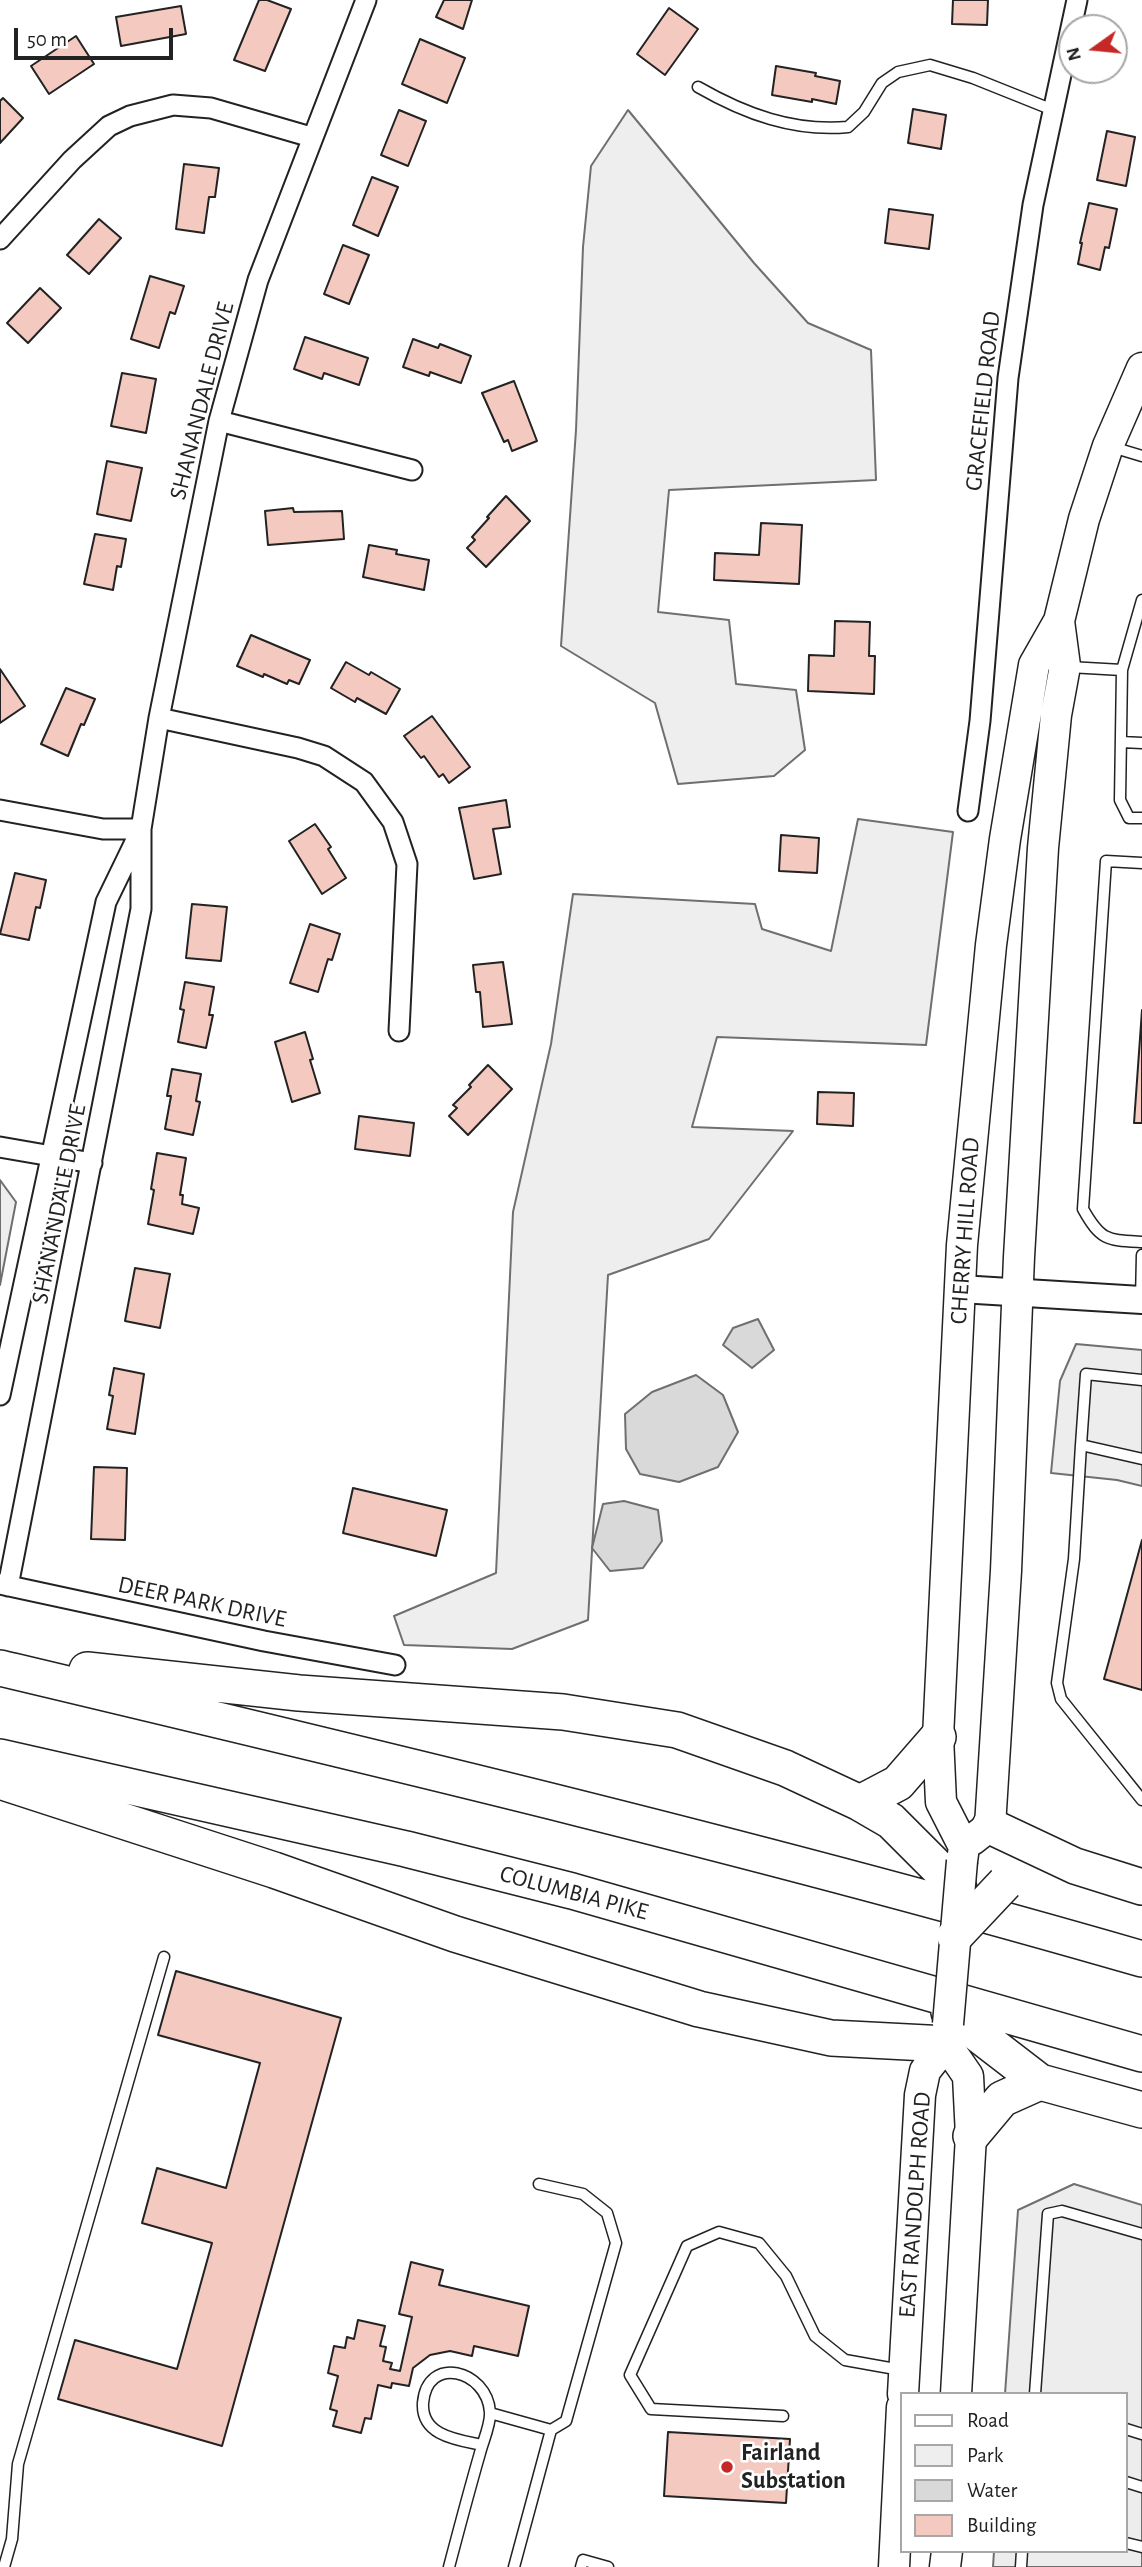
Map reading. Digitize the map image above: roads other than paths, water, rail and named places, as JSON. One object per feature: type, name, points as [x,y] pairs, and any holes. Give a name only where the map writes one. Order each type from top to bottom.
[{"type":"highway","points":[[0,1660],[299,1693],[563,1712],[677,1730],[785,1768],[860,1803],[891,1821],[919,1849],[1075,1866],[1142,1887]]},
{"type":"highway","points":[[0,1668],[430,1771],[707,1841],[1142,1959]]},
{"type":"highway","points":[[860,1803],[898,1783],[938,1737]]},
{"type":"highway","name":"COLUMBIA PIKE","points":[[0,1757],[392,1846],[546,1884],[1142,2054]]},
{"type":"highway","points":[[0,1781],[274,1870],[456,1934],[699,2009],[831,2038],[953,2027],[1040,2082],[1142,2110]]},
{"type":"highway","points":[[955,1936],[1005,1883],[1030,1868],[1075,1866]]},
{"type":"highway","points":[[971,2136],[1002,2099],[1040,2082]]},
{"type":"main road","name":"CHERRY HILL ROAD","points":[[969,1856],[941,1801],[938,1737],[960,1289],[974,1110],[991,945],[1005,839],[1034,664],[1059,621],[1084,519],[1108,446],[1142,368]]},
{"type":"main road","name":"CHERRY HILL ROAD","points":[[953,2027],[955,1936],[969,1856],[1005,1584],[1043,848],[1056,715],[1065,666],[1059,621]]},
{"type":"main road","name":"EAST RANDOLPH ROAD","points":[[953,2027],[968,2076],[971,2136],[957,2392]]},
{"type":"main road","name":"EAST RANDOLPH ROAD","points":[[904,2382],[920,2095],[925,2071],[953,2027]]},
{"type":"main road","points":[[894,2567],[900,2447]]},
{"type":"street","name":"SHANANDALE DRIVE","points":[[4,1585],[92,1163],[141,909],[141,830],[159,718],[219,421],[258,280],[366,0]]},
{"type":"street","name":"GRACEFIELD ROAD","points":[[968,811],[980,721],[1007,379],[1033,205],[1077,0]]},
{"type":"street","points":[[0,239],[72,160],[109,126],[130,116],[173,105],[211,107],[312,137]]},
{"type":"street","points":[[219,421],[412,470]]},
{"type":"street","points":[[159,718],[324,756],[364,782],[393,822],[407,864],[399,1031]]},
{"type":"street","points":[[0,810],[103,830],[141,830]]},
{"type":"street","name":"SHANANDALE DRIVE","points":[[0,1395],[106,902],[141,830]]},
{"type":"street","points":[[0,1147],[92,1163]]},
{"type":"street","points":[[960,1289],[1141,1300]]},
{"type":"street","name":"DEER PARK DRIVE","points":[[4,1585],[264,1641],[395,1665]]},
{"type":"lane","points":[[698,87],[734,107],[768,119],[822,130],[848,127],[864,112],[882,83],[898,72],[930,65],[973,78],[1052,110]]},
{"type":"lane","points":[[1108,446],[1142,456]]},
{"type":"lane","points":[[1142,600],[1122,670],[1120,800],[1129,818],[1142,818]]},
{"type":"lane","points":[[1065,666],[1122,670]]},
{"type":"lane","points":[[1121,742],[1142,743]]},
{"type":"lane","points":[[1142,863],[1107,861],[1083,1209],[1094,1230],[1111,1241],[1142,1242]]},
{"type":"lane","points":[[1141,1300],[1142,1255]]},
{"type":"lane","points":[[1142,1380],[1086,1374],[1074,1559],[1057,1683],[1061,1699],[1142,1800]]},
{"type":"lane","points":[[1081,1445],[1142,1459]]},
{"type":"lane","points":[[4,2567],[12,2539],[18,2464],[164,1957]]},
{"type":"lane","points":[[514,2567],[551,2430],[566,2421],[616,2243],[607,2213],[583,2194],[539,2185]]},
{"type":"lane","points":[[1035,2392],[1048,2214],[1062,2211],[1142,2234]]},
{"type":"lane","points":[[783,2416],[651,2409],[629,2375],[687,2246],[719,2231],[759,2243],[786,2276],[815,2336],[845,2360],[904,2382]]},
{"type":"lane","points":[[449,2567],[482,2445],[490,2413],[486,2397],[478,2385],[465,2374],[451,2372],[436,2376],[427,2386],[423,2406],[429,2425],[445,2437],[482,2445]]},
{"type":"lane","points":[[490,2413],[551,2430]]},
{"type":"lane","points":[[581,2567],[583,2560],[608,2567]]},
{"type":"water","points":[[758,1319],[774,1350],[752,1368],[723,1345],[733,1328]]},
{"type":"water","points":[[696,1375],[723,1395],[738,1432],[718,1467],[679,1482],[640,1474],[626,1449],[625,1414],[652,1392]]},
{"type":"water","points":[[624,1501],[658,1510],[662,1541],[643,1568],[610,1571],[592,1548],[603,1504]]},
{"type":"place","name":"Fairland Substation","points":[[727,2467]]}]
